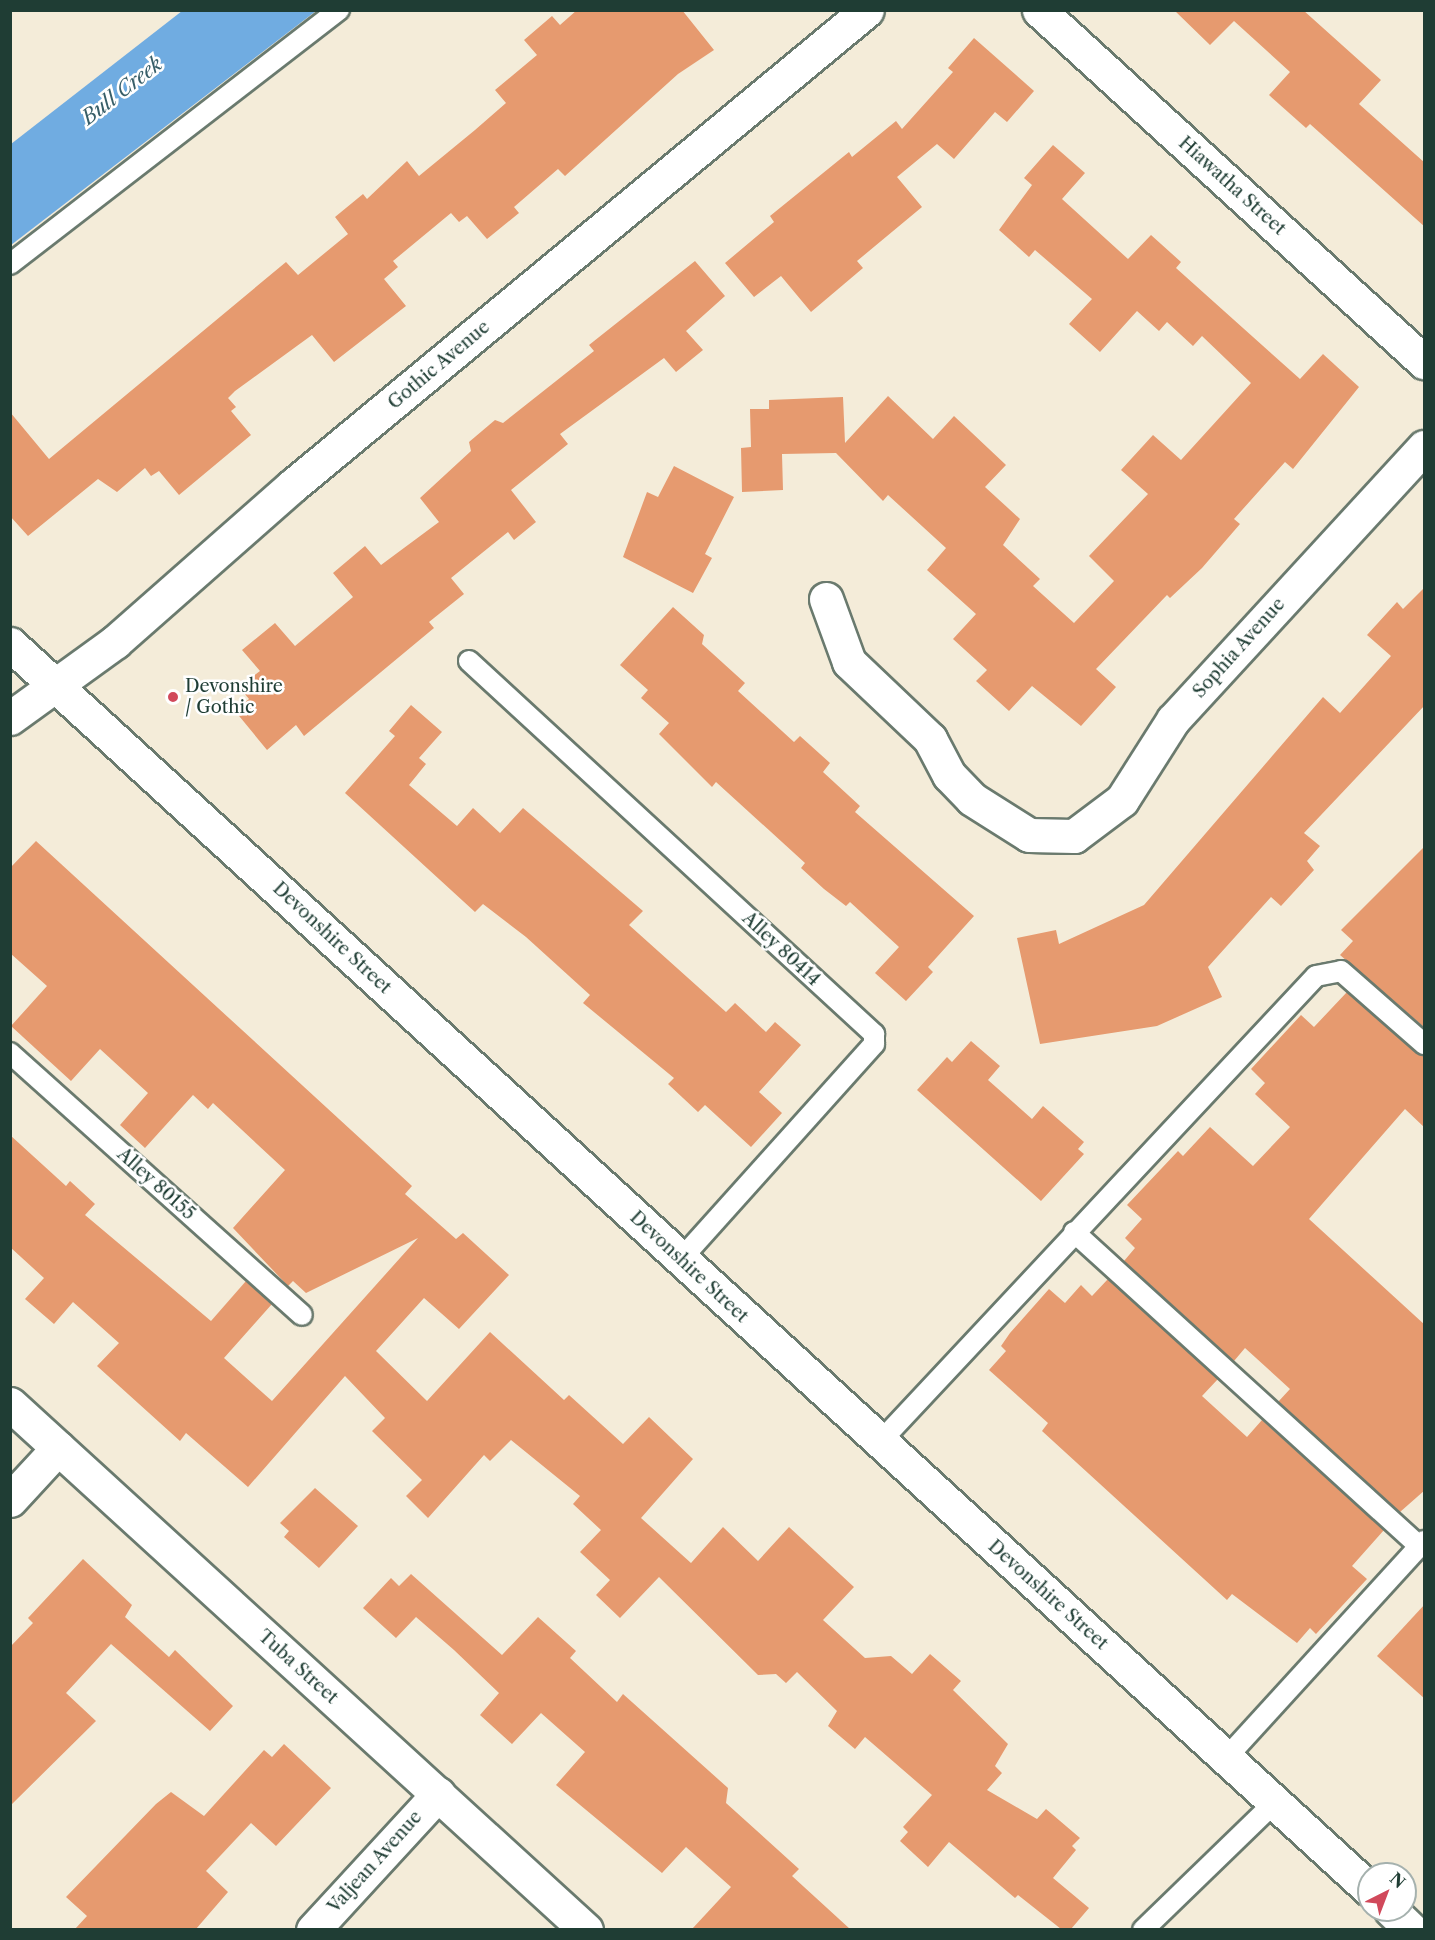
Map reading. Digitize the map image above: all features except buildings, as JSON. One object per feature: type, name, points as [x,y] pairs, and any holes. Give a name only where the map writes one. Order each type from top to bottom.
[{"type":"street","name":"Gothic Avenue","points":[[10,718],[57,685],[867,10]]},
{"type":"street","name":"Hiawatha Street","points":[[1039,10],[1425,362]]},
{"type":"street","name":"Sophia Avenue","points":[[826,599],[849,662],[930,739],[949,775],[1006,823],[1029,835],[1054,838],[1074,836],[1107,816],[1173,720],[1425,447]]},
{"type":"street","name":"Devonshire Street","points":[[10,644],[1357,1878]]},
{"type":"street","name":"Tuba Street","points":[[10,1404],[586,1929]]},
{"type":"street","points":[[10,1500],[58,1448]]},
{"type":"street","name":"Valjean Avenue","points":[[313,1929],[438,1794]]},
{"type":"lane","points":[[10,264],[339,10]]},
{"type":"lane","name":"Alley 80414","points":[[469,662],[874,1034],[874,1044],[681,1259]]},
{"type":"lane","points":[[880,1442],[1074,1232],[1316,976],[1341,971],[1425,1044]]},
{"type":"lane","name":"Alley 80155","points":[[10,1053],[302,1315]]},
{"type":"lane","points":[[1074,1232],[1422,1544],[1226,1758]]},
{"type":"lane","points":[[1143,1929],[1275,1802]]},
{"type":"water","name":"Bull Creek","points":[[182,11],[316,11],[11,245],[11,144]]},
{"type":"place","name":"Devonshire / Gothic","points":[[173,697]]}]
